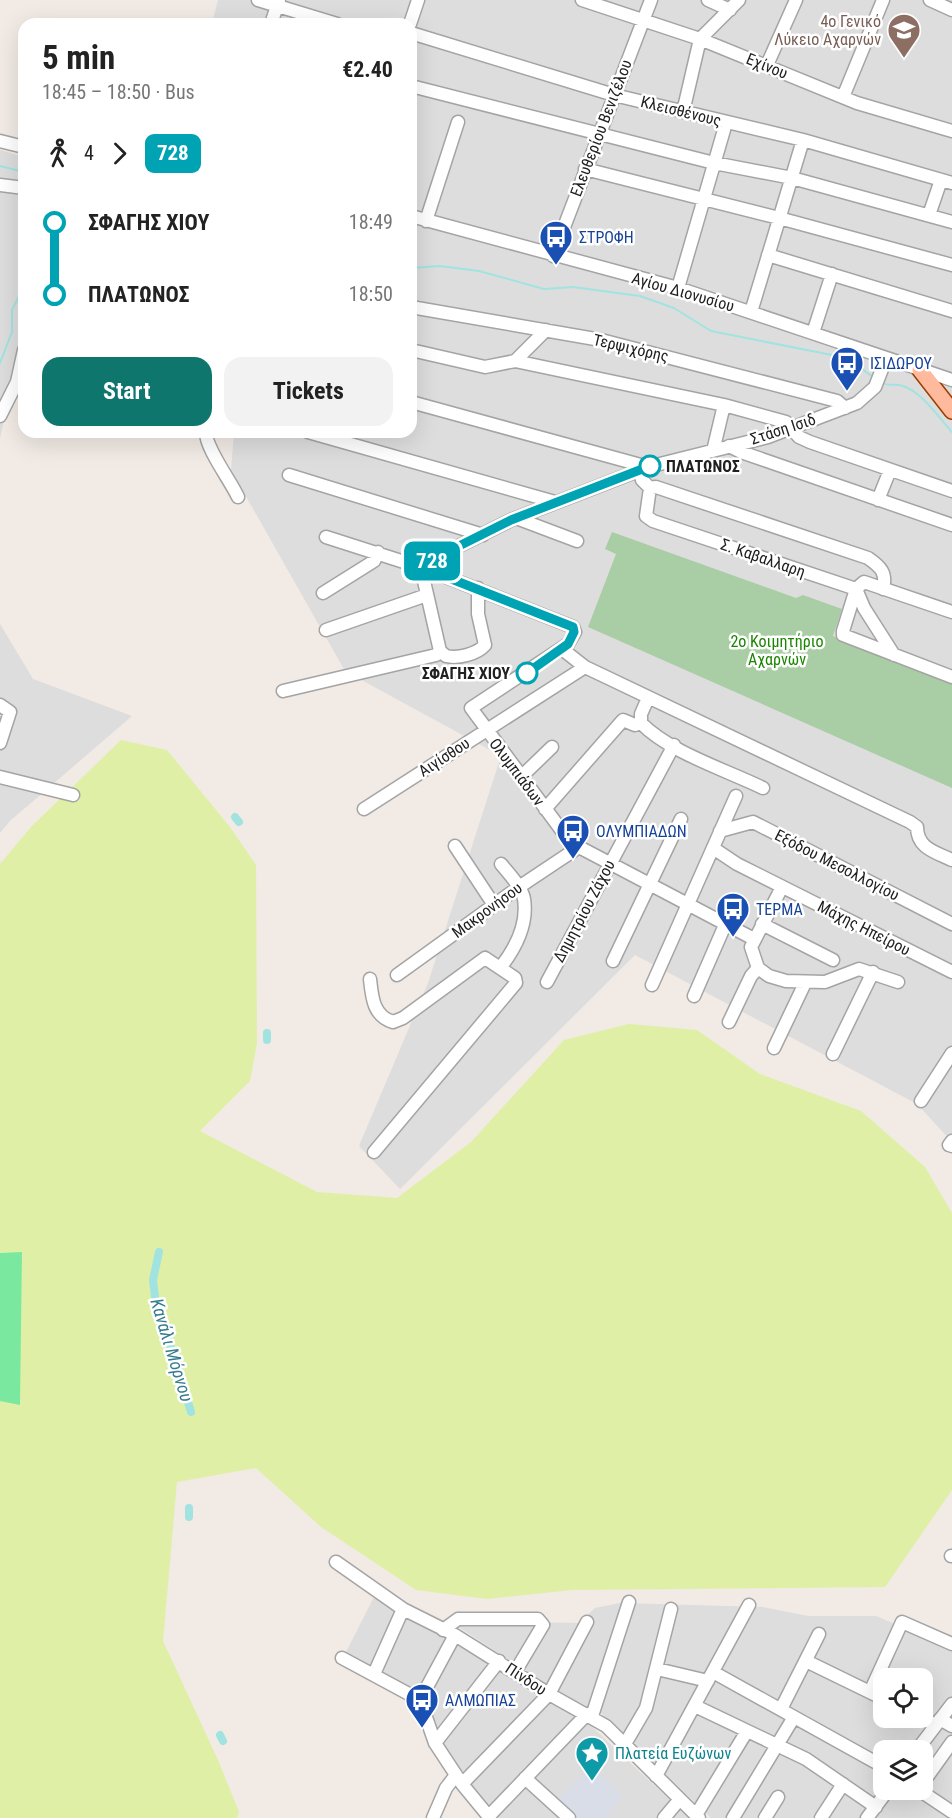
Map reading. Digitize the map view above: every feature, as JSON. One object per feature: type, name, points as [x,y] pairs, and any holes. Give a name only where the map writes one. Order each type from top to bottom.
[{"type":"main road","points":[[920,370],[952,411]]},
{"type":"street","points":[[258,0],[278,3],[320,18]]},
{"type":"street","points":[[412,18],[418,0]]},
{"type":"street","name":"Εχίνου","points":[[582,0],[700,39],[843,97],[952,131]]},
{"type":"street","name":"Ελευθερίου Βενιζέλου","points":[[553,256],[651,0]]},
{"type":"street","points":[[708,0],[730,10]]},
{"type":"street","points":[[683,112],[700,39],[739,0]]},
{"type":"street","points":[[768,65],[796,0]]},
{"type":"street","points":[[843,97],[883,0]]},
{"type":"street","points":[[930,0],[952,10]]},
{"type":"street","points":[[273,18],[278,3]]},
{"type":"street","name":"Κλεισθένους","points":[[417,35],[614,95],[803,140],[946,181]]},
{"type":"street","points":[[417,88],[714,163],[792,178],[952,222]]},
{"type":"street","points":[[426,220],[458,122]]},
{"type":"street","points":[[678,288],[726,123]]},
{"type":"street","points":[[751,312],[803,140]]},
{"type":"street","points":[[0,141],[18,146]]},
{"type":"street","points":[[585,169],[952,265]]},
{"type":"street","points":[[929,215],[946,181]]},
{"type":"street","points":[[0,185],[18,187]]},
{"type":"street","name":"Αγίου Διονυσίου","points":[[417,218],[678,288],[952,380]]},
{"type":"street","points":[[768,255],[952,311]]},
{"type":"street","points":[[813,333],[832,274]]},
{"type":"street","name":"Τερψιχόρης","points":[[417,309],[546,330],[676,358],[837,401],[845,408]]},
{"type":"street","points":[[515,361],[546,330]]},
{"type":"street","points":[[417,351],[485,367],[515,361],[724,405],[786,422],[799,437],[810,442],[952,491]]},
{"type":"street","name":"Στάση Ισιδ","points":[[426,569],[435,558],[516,518],[555,502],[644,468],[793,429],[845,408],[868,396],[876,387],[886,359]]},
{"type":"street","points":[[0,416],[18,377]]},
{"type":"street","points":[[417,404],[644,468],[642,480],[650,488],[656,487],[868,558],[881,567],[885,579],[884,589]]},
{"type":"street","points":[[713,451],[724,405]]},
{"type":"street","points":[[206,438],[206,443],[227,473],[238,497]]},
{"type":"street","points":[[329,438],[555,502]]},
{"type":"street","points":[[729,446],[952,525]]},
{"type":"street","points":[[878,500],[890,470]]},
{"type":"street","points":[[289,475],[483,535]]},
{"type":"street","name":"Σ. Καβαλλαρη","points":[[650,488],[645,510],[646,516],[653,520],[856,589]]},
{"type":"street","points":[[516,518],[577,541]]},
{"type":"street","points":[[326,537],[426,569],[573,627],[572,638],[562,649],[585,667],[910,822],[917,827],[917,838],[921,844],[952,860]]},
{"type":"street","points":[[322,593],[374,561],[378,552]]},
{"type":"street","points":[[426,569],[424,581],[427,595],[440,651],[446,656],[460,656],[477,651],[485,645],[478,614],[478,588]]},
{"type":"street","points":[[952,612],[864,582],[856,589],[843,635],[952,677]]},
{"type":"street","points":[[856,589],[864,609],[894,655]]},
{"type":"street","points":[[326,630],[427,595]]},
{"type":"street","name":"Ολυμπιάδων","points":[[562,649],[471,708],[486,731],[544,809],[579,848],[649,882],[725,926],[754,939]]},
{"type":"street","points":[[283,691],[436,655],[440,651]]},
{"type":"street","name":"Αιγίσθου","points":[[364,808],[585,667]]},
{"type":"street","points":[[641,723],[641,714],[648,698]]},
{"type":"street","points":[[0,705],[10,712],[0,743]]},
{"type":"street","points":[[544,809],[623,720],[635,725],[641,723]]},
{"type":"street","points":[[641,723],[674,746],[763,788]]},
{"type":"street","name":"Δημητρίου Ζάχου","points":[[547,982],[609,862],[674,746]]},
{"type":"street","points":[[521,777],[552,747]]},
{"type":"street","points":[[0,777],[73,795]]},
{"type":"street","points":[[652,985],[736,796]]},
{"type":"street","points":[[613,961],[681,819]]},
{"type":"street","name":"Εξόδου Μεσολλογίου","points":[[720,831],[753,822],[952,924]]},
{"type":"street","points":[[455,846],[494,905]]},
{"type":"street","name":"Μακρονήσου","points":[[397,975],[519,887],[579,848]]},
{"type":"street","name":"Μάχης Ηπείρου","points":[[713,848],[737,864],[952,972]]},
{"type":"street","points":[[500,968],[519,940],[524,919],[524,898],[519,887],[501,864]]},
{"type":"street","points":[[782,887],[751,947],[758,968],[769,976],[805,983],[837,979],[859,969],[898,982]]},
{"type":"street","points":[[762,924],[833,960]]},
{"type":"street","points":[[694,996],[725,926]]},
{"type":"street","points":[[370,979],[378,1014],[383,1020],[393,1022],[403,1018],[485,958],[515,978],[516,982],[374,1152]]},
{"type":"street","points":[[729,1022],[751,976],[758,968]]},
{"type":"street","points":[[833,1054],[873,972]]},
{"type":"street","points":[[774,1048],[805,983]]},
{"type":"street","points":[[921,1101],[952,1053]]},
{"type":"street","name":"Πίνδου","points":[[336,1562],[403,1609],[499,1661],[549,1694],[589,1715],[625,1744],[698,1817]]},
{"type":"street","points":[[342,1658],[420,1700],[435,1743],[459,1780],[489,1817],[589,1715],[629,1602]]},
{"type":"street","points":[[656,1776],[749,1605]]},
{"type":"street","points":[[374,1674],[403,1609]]},
{"type":"street","points":[[625,1744],[646,1708],[671,1609]]},
{"type":"street","points":[[420,1700],[449,1633],[458,1619],[538,1619],[543,1625],[515,1672]]},
{"type":"street","points":[[433,1818],[446,1788],[459,1780],[549,1694],[586,1622]]},
{"type":"street","points":[[870,1692],[902,1622],[952,1644]]},
{"type":"street","points":[[781,1709],[819,1634]]},
{"type":"street","points":[[435,1743],[499,1661]]},
{"type":"street","points":[[806,1661],[873,1694]]},
{"type":"street","points":[[657,1669],[710,1677],[781,1709],[873,1761]]},
{"type":"street","points":[[924,1740],[952,1704]]},
{"type":"street","points":[[695,1706],[806,1759],[876,1807]]},
{"type":"street","points":[[733,1818],[794,1717]]},
{"type":"street","points":[[933,1721],[952,1726]]},
{"type":"street","points":[[698,1817],[747,1731]]},
{"type":"street","points":[[933,1769],[952,1742]]},
{"type":"street","points":[[525,1778],[569,1818]]},
{"type":"street","points":[[820,1818],[843,1784]]},
{"type":"street","points":[[765,1818],[778,1797]]},
{"type":"street","points":[[664,1818],[680,1799]]},
{"type":"street","points":[[933,1799],[952,1812]]},
{"type":"street","points":[[867,1818],[881,1800]]},
{"type":"shaded area","points":[[218,0],[952,0],[952,1142],[917,1104],[635,955],[400,1189],[359,1146],[428,983],[501,756],[345,671],[231,470],[234,438],[417,438],[417,18],[214,18]]},
{"type":"shaded area","points":[[0,150],[18,155],[18,359],[0,438]]},
{"type":"shaded area","points":[[0,624],[33,679],[132,716],[10,821],[0,833]]},
{"type":"shaded area","points":[[374,1597],[404,1617],[446,1635],[535,1695],[587,1722],[689,1818],[496,1818],[437,1742],[423,1702],[345,1654]]},
{"type":"shaded area","points":[[620,1603],[763,1607],[808,1616],[876,1616],[952,1648],[952,1818],[711,1818],[601,1713],[559,1693],[454,1624],[457,1621],[579,1623],[595,1608]]},
{"type":"shaded area","name":"Πλατεία Ευζώνων","points":[[589,1769],[595,1769],[621,1794],[622,1798],[604,1818],[575,1818],[557,1801]]},
{"type":"green space","name":"2ο Κοιμητήριο Αχαρνών","points":[[612,532],[796,598],[803,595],[842,609],[833,636],[952,683],[952,788],[588,627],[616,554],[605,549]]},
{"type":"green space","points":[[121,740],[167,750],[230,827],[256,865],[257,1043],[250,1081],[200,1131],[317,1192],[397,1198],[471,1142],[564,1040],[629,1024],[697,1030],[760,1074],[861,1111],[925,1167],[952,1213],[952,1490],[885,1587],[572,1590],[487,1599],[416,1590],[321,1527],[256,1468],[177,1482],[163,1641],[218,1760],[239,1812],[237,1818],[0,1818],[0,864],[31,827]]},
{"type":"green space","points":[[22,1252],[20,1405],[0,1401],[0,1253]]},
{"type":"waterway","points":[[0,166],[18,170]]},
{"type":"waterway","points":[[417,268],[440,266],[479,271],[544,289],[573,287],[640,296],[674,308],[711,331],[847,358],[873,377]]},
{"type":"waterway","points":[[0,363],[12,332],[12,310],[18,298]]},
{"type":"waterway","points":[[880,382],[910,389],[930,406],[952,432]]},
{"type":"waterway","name":"Κανάλι Μόρνου","points":[[235,817],[239,822]]},
{"type":"waterway","name":"Κανάλι Μόρνου","points":[[267,1033],[267,1040]]},
{"type":"waterway","name":"Κανάλι Μόρνου","points":[[159,1252],[153,1280],[155,1297],[191,1412]]},
{"type":"waterway","name":"Κανάλι Μόρνου","points":[[189,1508],[189,1517]]},
{"type":"waterway","name":"Κανάλι Μόρνου","points":[[220,1735],[223,1741]]},
{"type":"bus line","name":"728","points":[[527,673],[568,644],[574,632],[573,627],[426,569],[430,562],[511,520],[650,466]]},
{"type":"place","name":"4o Γενικό Λύκειο Αχαρνών","points":[[904,59]]},
{"type":"place","name":"ΣΤΡΟΦΗ","points":[[556,266]]},
{"type":"place","name":"ΙΣΙΔΩΡΟΥ","points":[[847,392]]},
{"type":"place","name":"ΠΛΑΤΩΝΟΣ","points":[[650,466]]},
{"type":"place","name":"ΣΦΑΓΗΣ ΧΙΟΥ","points":[[527,673]]},
{"type":"place","name":"ΟΛΥΜΠΙΑΔΩΝ","points":[[573,860]]},
{"type":"place","name":"ΤΕΡΜΑ","points":[[733,938]]},
{"type":"place","name":"ΑΛΜΩΠΙΑΣ","points":[[422,1729]]},
{"type":"place","name":"Πλατεία Ευζώνων","points":[[592,1782]]}]
